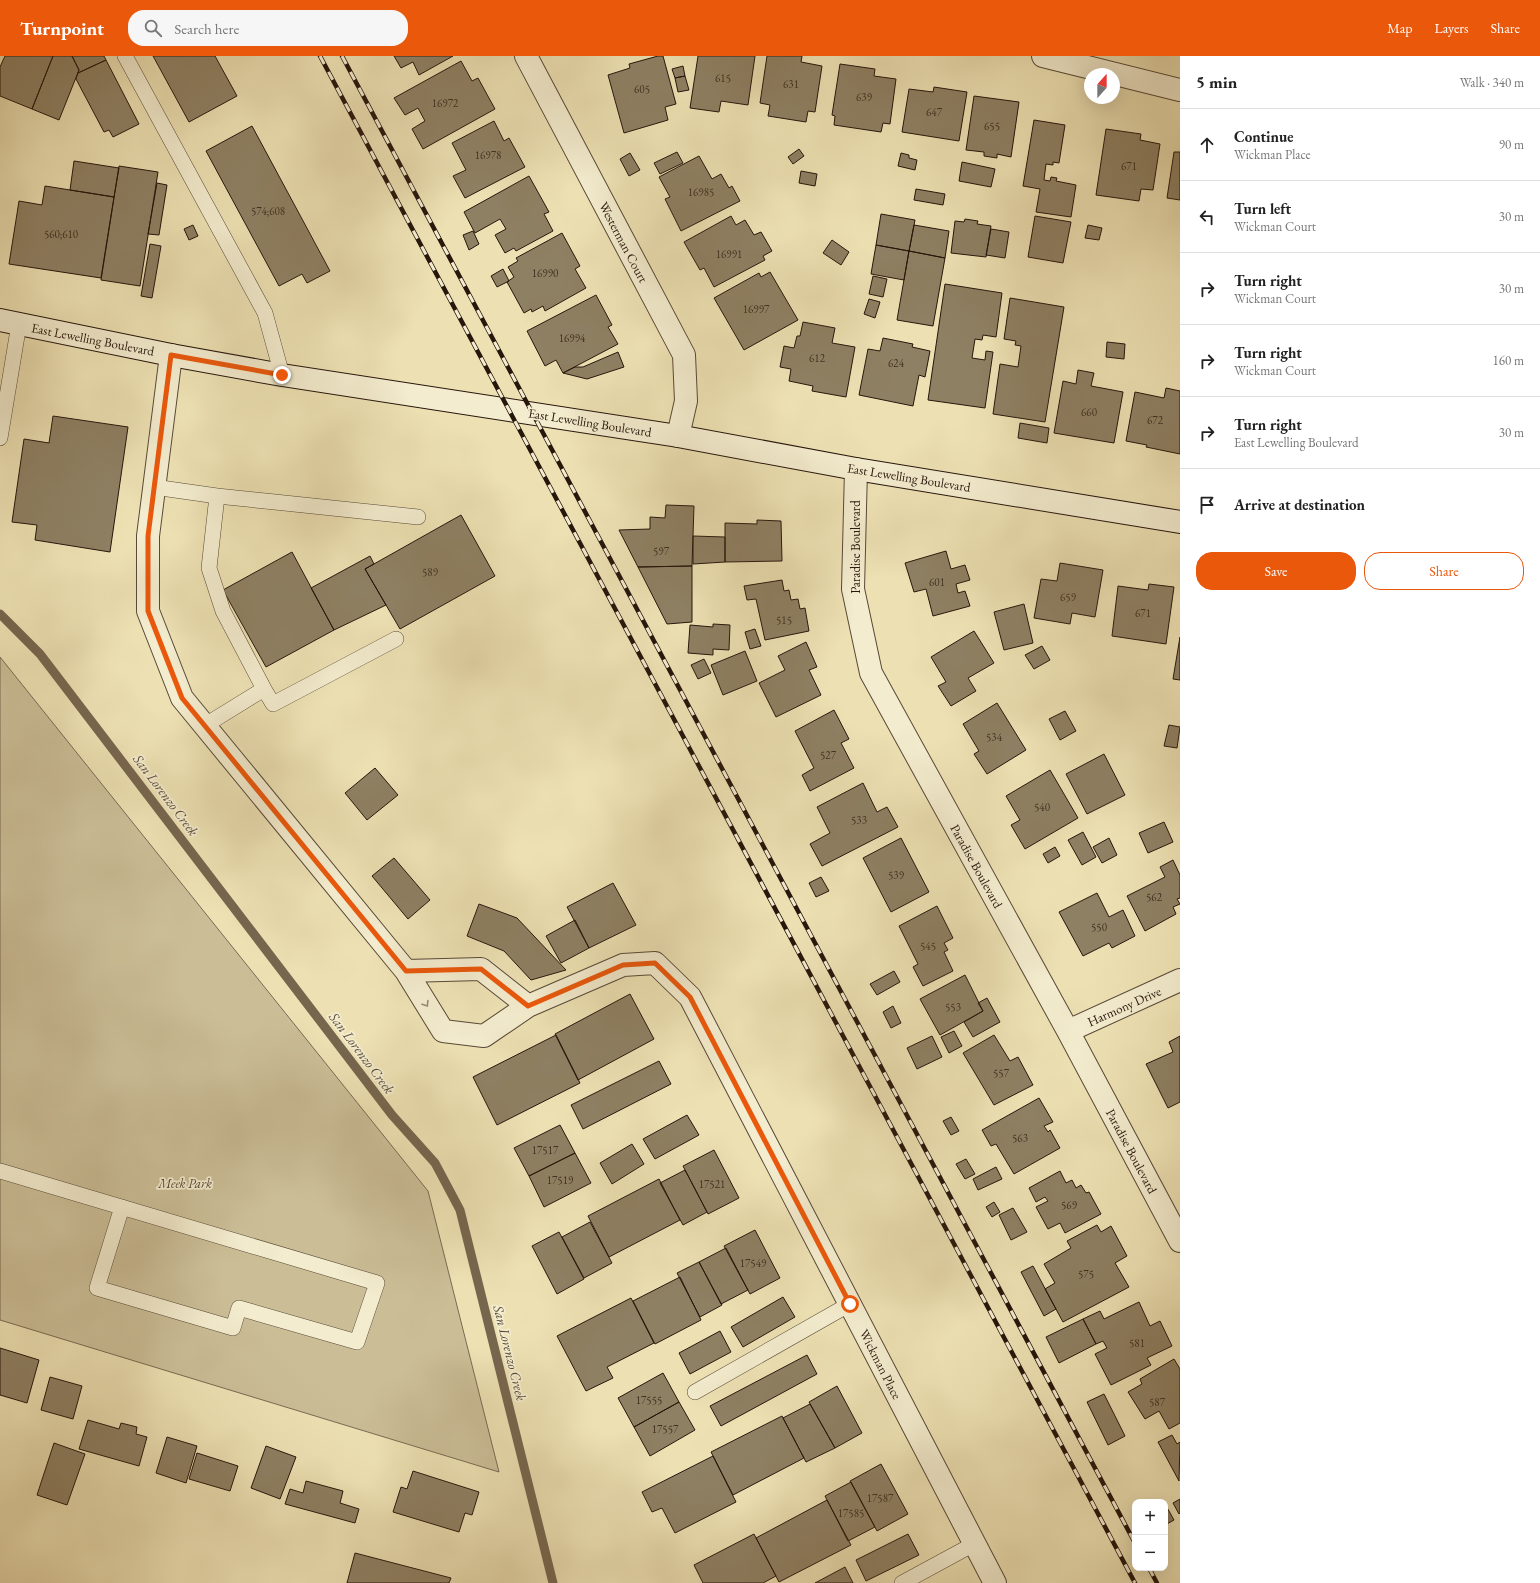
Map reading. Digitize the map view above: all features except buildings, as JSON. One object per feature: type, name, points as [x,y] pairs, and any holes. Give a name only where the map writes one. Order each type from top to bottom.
[{"type":"street","name":"Westerman Court","points":[[527,56],[684,355],[686,400],[678,436]]},
{"type":"street","points":[[1043,56],[1180,90]]},
{"type":"street","name":"East Lewelling Boulevard","points":[[9,322],[171,355],[282,375],[678,436],[856,469],[1180,522]]},
{"type":"street","points":[[171,355],[148,536],[148,611],[182,698],[406,971],[443,1031],[484,1036],[528,1006],[481,969],[406,971]]},
{"type":"street","name":"Paradise Boulevard","points":[[856,469],[853,589],[871,673],[1068,1031],[1180,1241]]},
{"type":"street","name":"Wickman Place","points":[[528,1006],[623,965],[655,963],[690,997],[995,1583]]},
{"type":"street","name":"Harmony Drive","points":[[1068,1031],[1180,980]]},
{"type":"lane","points":[[125,56],[265,313],[282,375]]},
{"type":"lane","points":[[0,438],[9,322]]},
{"type":"lane","points":[[154,486],[217,496],[418,517]]},
{"type":"lane","points":[[217,496],[209,568],[223,611],[273,704],[396,639]]},
{"type":"lane","points":[[204,726],[264,689]]},
{"type":"lane","points":[[0,1171],[122,1207],[377,1283],[358,1342],[239,1308],[233,1328],[97,1288],[122,1207]]},
{"type":"lane","points":[[695,1392],[850,1304]]},
{"type":"lane","points":[[902,1583],[974,1544]]},
{"type":"green space","name":"Meek Park","points":[[0,657],[428,1191],[499,1472],[0,1320]]},
{"type":"waterway","name":"San Lorenzo Creek","points":[[0,614],[40,654],[392,1115],[435,1163],[460,1210],[553,1583]]},
{"type":"railway","points":[[320,56],[1135,1583]]},
{"type":"railway","points":[[342,56],[1132,1537]]},
{"type":"railway","points":[[1151,1571],[1157,1583]]},
{"type":"route","points":[[282,375],[171,355],[148,536],[148,611],[182,698],[406,971],[481,969],[528,1006],[623,965],[655,963],[690,997],[850,1304]]}]
